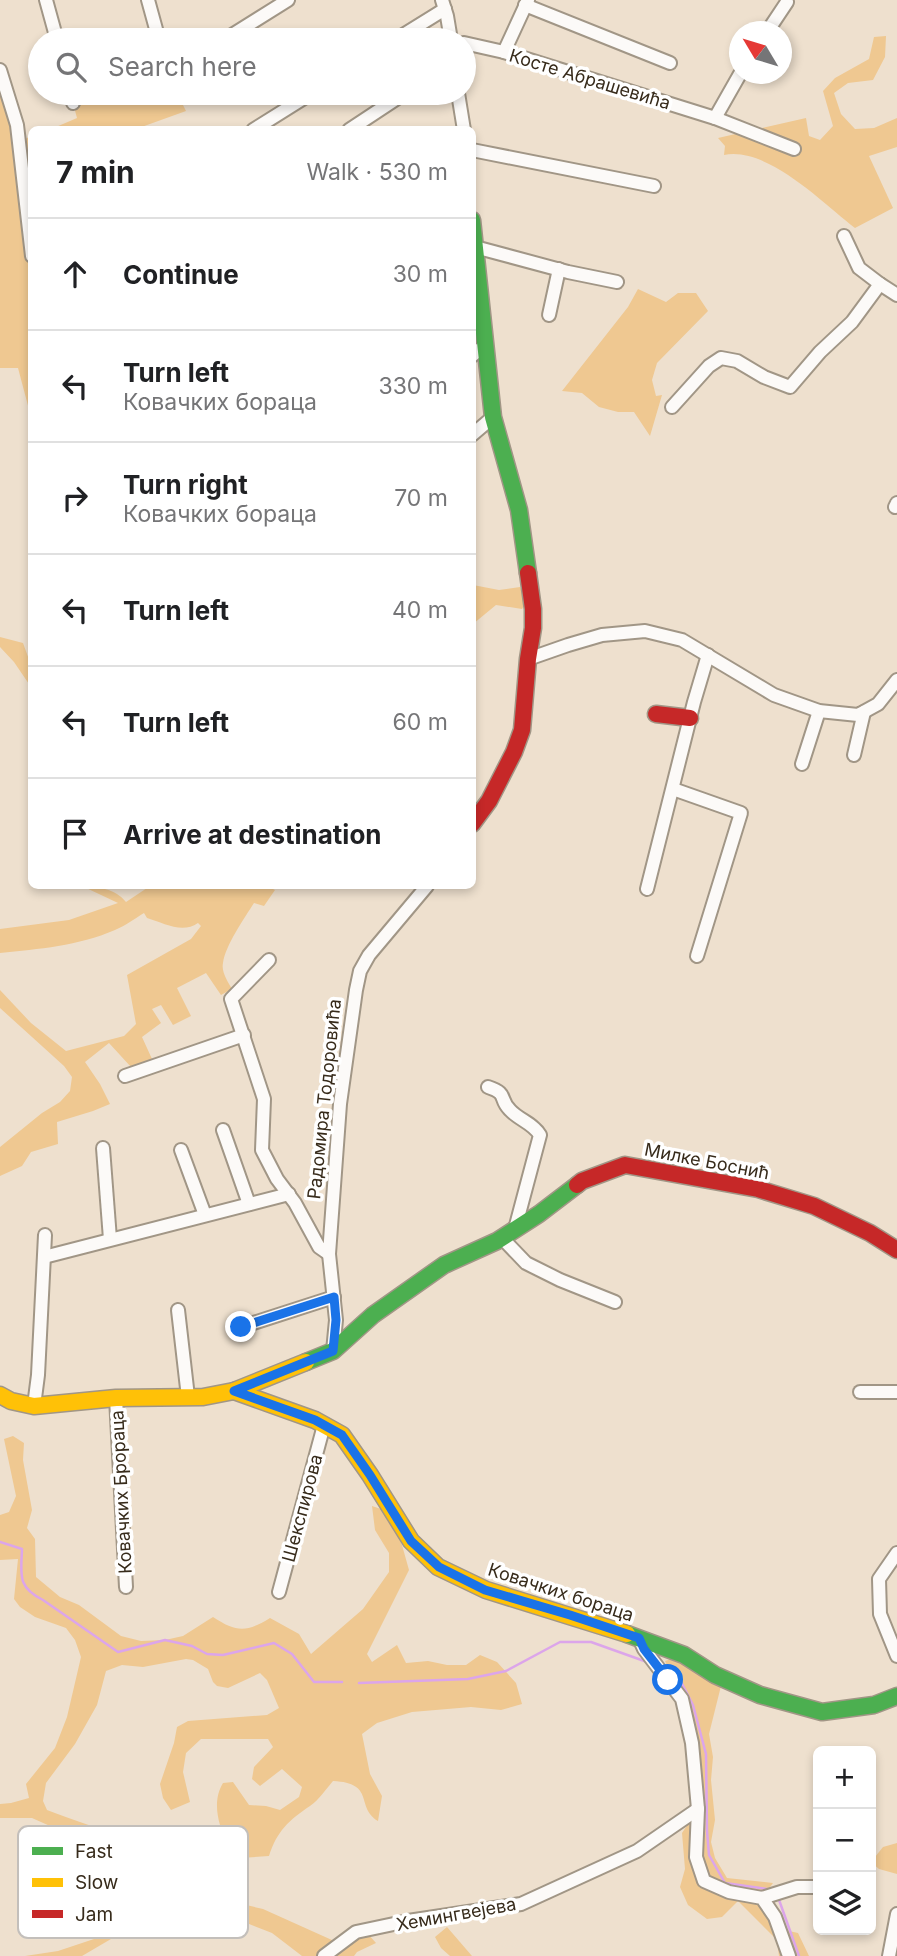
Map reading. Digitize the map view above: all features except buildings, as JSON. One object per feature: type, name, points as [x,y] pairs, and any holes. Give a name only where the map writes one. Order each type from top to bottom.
[{"type":"street","points":[[46,0],[54,28]]},
{"type":"street","points":[[148,0],[156,28]]},
{"type":"street","points":[[243,28],[288,0]]},
{"type":"street","points":[[774,21],[786,2]]},
{"type":"street","points":[[504,52],[526,3],[670,63]]},
{"type":"street","points":[[412,28],[443,5],[448,28]]},
{"type":"street","name":"Косте Абрашевића","points":[[476,46],[715,118],[794,149]]},
{"type":"street","points":[[0,70],[17,125],[28,221]]},
{"type":"street","points":[[715,118],[734,84]]},
{"type":"street","points":[[260,126],[293,105]]},
{"type":"street","points":[[355,126],[387,105]]},
{"type":"street","points":[[460,105],[463,126]]},
{"type":"street","points":[[476,151],[654,186]]},
{"type":"street","points":[[844,236],[859,268],[897,295]]},
{"type":"street","points":[[476,247],[617,282]]},
{"type":"street","points":[[549,316],[559,269]]},
{"type":"street","points":[[476,276],[493,417],[520,509],[533,601],[533,628],[527,659],[522,730],[489,801],[476,819]]},
{"type":"street","points":[[673,407],[709,366],[721,358],[737,361],[764,377],[790,387],[820,352],[852,322],[880,284]]},
{"type":"street","points":[[476,353],[486,344]]},
{"type":"street","points":[[476,432],[493,417]]},
{"type":"street","points":[[527,659],[601,635],[645,631],[682,640],[774,695],[819,711],[858,715],[878,704],[897,680]]},
{"type":"street","points":[[647,889],[708,655]]},
{"type":"street","points":[[802,764],[819,711]]},
{"type":"street","points":[[854,755],[864,712]]},
{"type":"street","points":[[656,714],[690,719]]},
{"type":"street","points":[[673,789],[741,813],[697,956]]},
{"type":"street","name":"Радомира Тодоровића","points":[[333,1351],[336,1320],[329,1254],[340,1104],[355,990],[360,971],[369,956],[425,889]]},
{"type":"street","points":[[269,960],[232,999],[264,1098],[262,1150],[319,1247],[329,1254]]},
{"type":"street","points":[[125,1076],[244,1035]]},
{"type":"street","points":[[488,1087],[499,1091],[508,1108],[536,1128],[540,1135],[509,1234],[526,1263],[615,1302]]},
{"type":"street","points":[[223,1130],[249,1204]]},
{"type":"street","points":[[103,1148],[110,1239]]},
{"type":"street","points":[[181,1150],[205,1215]]},
{"type":"street","name":"Милке Боснић","points":[[333,1351],[373,1315],[444,1265],[509,1234],[582,1181],[625,1165],[758,1189],[805,1203],[870,1233],[897,1250]]},
{"type":"street","points":[[44,1256],[289,1194]]},
{"type":"street","points":[[34,1406],[45,1235]]},
{"type":"street","points":[[241,1327],[334,1297]]},
{"type":"street","points":[[178,1310],[188,1397]]},
{"type":"street","name":"Ковачких бораца","points":[[0,1395],[34,1406],[116,1398],[203,1397],[234,1391],[333,1351]]},
{"type":"street","name":"Ковачких бораца","points":[[234,1391],[280,1406],[342,1435],[411,1541],[439,1567],[485,1590],[639,1638],[684,1655],[715,1675],[760,1695],[822,1712],[874,1705],[897,1696]]},
{"type":"street","points":[[860,1392],[897,1392]]},
{"type":"street","name":"Ковачких Брораца","points":[[116,1398],[125,1587]]},
{"type":"street","name":"Шекспирова","points":[[279,1592],[324,1425]]},
{"type":"street","points":[[897,1553],[879,1579],[880,1614],[897,1656]]},
{"type":"street","points":[[639,1638],[644,1649],[682,1699],[692,1743],[698,1809],[696,1857],[704,1881],[729,1892],[762,1898],[797,1887],[813,1887]]},
{"type":"street","name":"Хемингвејева","points":[[324,1956],[356,1932],[408,1921],[521,1904],[637,1851],[698,1809]]},
{"type":"street","points":[[762,1898],[775,1917],[789,1956]]},
{"type":"street","points":[[888,1956],[897,1914]]},
{"type":"shaded area","points":[[886,36],[885,57],[873,80],[848,83],[834,93],[841,114],[855,129],[874,128],[897,118],[897,147],[869,156],[893,208],[855,228],[794,179],[776,168],[758,159],[724,155],[725,146],[718,138],[806,118],[809,136],[820,140],[833,126],[823,91],[835,78],[869,59],[874,37]]},
{"type":"shaded area","points":[[0,70],[21,141],[28,138],[28,406],[18,368],[0,368]]},
{"type":"shaded area","points":[[74,105],[183,105],[186,111],[144,126],[58,126],[77,118]]},
{"type":"shaded area","points":[[638,289],[666,302],[678,293],[696,293],[708,311],[657,363],[652,380],[656,396],[662,395],[650,436],[634,412],[618,412],[599,407],[582,393],[562,391],[628,307]]},
{"type":"shaded area","points":[[476,586],[499,590],[520,587],[527,601],[522,609],[496,605],[476,622]]},
{"type":"shaded area","points":[[0,637],[23,643],[28,657],[28,683],[14,662],[0,647]]},
{"type":"shaded area","points":[[88,889],[106,889],[126,902],[146,889],[275,890],[264,906],[254,903],[227,948],[223,970],[232,989],[221,995],[206,973],[177,988],[191,1016],[173,1025],[161,1005],[152,1009],[161,1023],[142,1037],[152,1059],[131,1067],[109,1043],[85,1062],[110,1104],[57,1122],[58,1144],[31,1152],[22,1166],[0,1176],[0,1147],[60,1102],[70,1091],[72,1077],[64,1066],[0,1008],[0,990],[31,1023],[66,1051],[124,1036],[136,1024],[127,975],[191,939],[201,926],[198,923],[179,928],[147,918],[144,913],[119,928],[87,940],[0,953],[0,929],[69,920],[118,903]]},
{"type":"shaded area","points":[[13,1436],[24,1443],[23,1460],[32,1510],[27,1528],[35,1539],[36,1577],[60,1597],[79,1605],[121,1636],[141,1641],[165,1640],[183,1636],[213,1617],[228,1626],[241,1629],[270,1618],[299,1634],[311,1654],[363,1609],[389,1572],[389,1553],[375,1530],[372,1506],[393,1513],[409,1570],[367,1654],[372,1662],[397,1645],[406,1663],[428,1661],[466,1665],[480,1655],[497,1662],[516,1683],[522,1704],[501,1710],[471,1707],[412,1712],[377,1723],[362,1734],[370,1774],[382,1796],[378,1821],[367,1809],[360,1791],[355,1786],[333,1781],[316,1801],[285,1827],[269,1856],[248,1857],[248,1826],[219,1826],[217,1804],[223,1783],[233,1782],[249,1805],[280,1810],[299,1797],[302,1787],[282,1769],[260,1786],[252,1779],[254,1767],[273,1747],[268,1739],[201,1739],[186,1753],[183,1772],[190,1802],[171,1810],[163,1798],[160,1784],[177,1727],[188,1721],[267,1715],[279,1708],[267,1680],[260,1673],[228,1688],[217,1686],[208,1669],[186,1659],[143,1667],[122,1665],[106,1671],[97,1705],[75,1744],[46,1783],[43,1801],[47,1810],[92,1826],[50,1826],[32,1818],[0,1818],[0,1804],[29,1798],[26,1784],[55,1748],[67,1717],[81,1657],[75,1640],[66,1628],[35,1617],[20,1607],[14,1599],[18,1559],[0,1560],[0,1515],[9,1512],[16,1496],[4,1439]]},
{"type":"shaded area","points":[[684,1655],[723,1678],[709,1734],[713,1757],[711,1780],[715,1820],[711,1842],[715,1858],[727,1878],[773,1883],[762,1898],[789,1931],[798,1933],[809,1956],[779,1956],[777,1940],[738,1901],[722,1917],[707,1919],[688,1905],[680,1887],[685,1869],[682,1833],[698,1809],[682,1699],[665,1661]]},
{"type":"shaded area","points":[[897,1843],[897,1874],[876,1866],[876,1856],[883,1847]]},
{"type":"shaded area","points":[[248,1905],[263,1909],[343,1945],[368,1934],[376,1943],[354,1956],[302,1956],[272,1933],[248,1924]]},
{"type":"shaded area","points":[[447,1927],[472,1956],[450,1956],[441,1948],[435,1937]]},
{"type":"shaded area","points":[[97,1938],[114,1938],[82,1956],[25,1956],[58,1951]]},
{"type":"waterway","points":[[0,1542],[22,1549],[22,1579],[29,1590],[118,1652],[165,1640],[192,1646],[207,1654],[223,1655],[274,1643],[292,1654],[314,1682],[342,1682]]},
{"type":"waterway","points":[[359,1683],[468,1679],[506,1671],[560,1642],[591,1642],[647,1662]]},
{"type":"waterway","points":[[666,1669],[676,1672],[693,1705],[706,1754],[709,1855],[725,1883],[770,1891]]},
{"type":"waterway","points":[[778,1897],[799,1956]]},
{"type":"traffic: fast","points":[[476,258],[493,417],[519,510],[528,573]]},
{"type":"traffic: fast","points":[[306,1362],[333,1351],[373,1315],[444,1265],[497,1241],[577,1185]]},
{"type":"traffic: fast","points":[[627,1634],[684,1655],[715,1675],[760,1695],[822,1712],[874,1705],[897,1696]]},
{"type":"traffic: slow","points":[[0,1395],[11,1401],[34,1406],[116,1398],[203,1397],[234,1391],[306,1362]]},
{"type":"traffic: slow","points":[[234,1391],[315,1420],[342,1435],[411,1541],[438,1567],[486,1590],[627,1634]]},
{"type":"traffic: jam","points":[[476,819],[489,801],[522,730],[533,628],[528,573]]},
{"type":"traffic: jam","points":[[656,714],[690,718]]},
{"type":"traffic: jam","points":[[577,1185],[625,1165],[758,1189],[814,1206],[870,1233],[897,1250]]},
{"type":"route","points":[[241,1327],[334,1297],[336,1320],[333,1351],[234,1391],[315,1420],[342,1435],[411,1541],[439,1567],[485,1590],[639,1638],[644,1649],[668,1680]]}]
